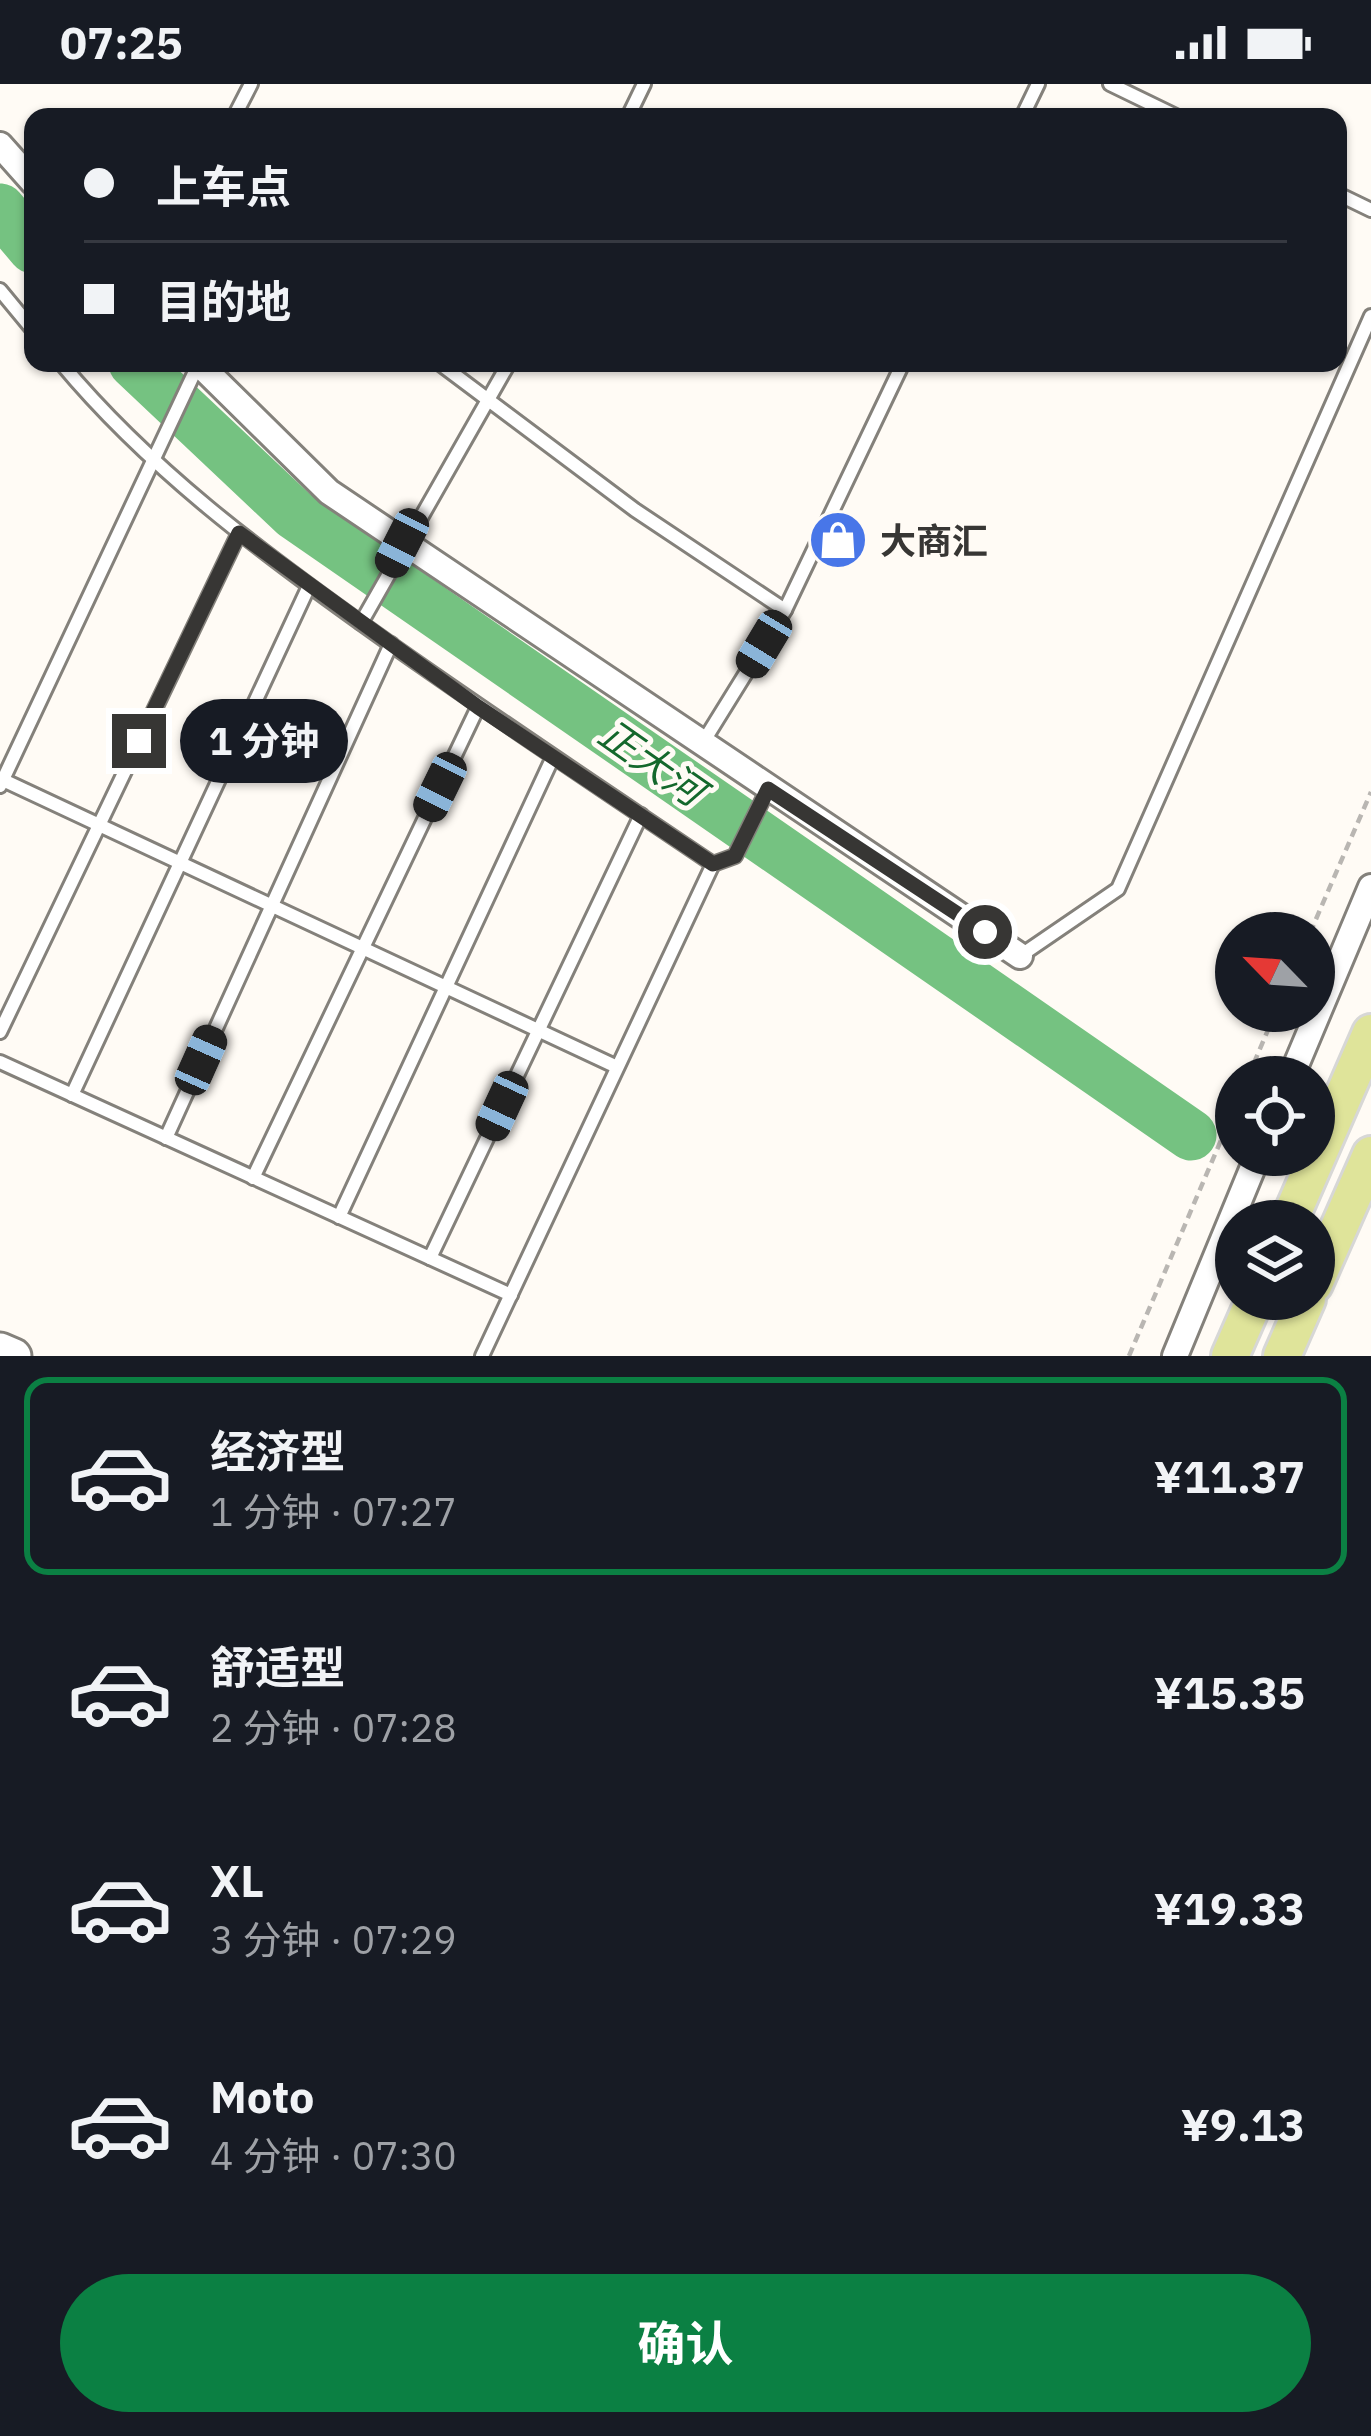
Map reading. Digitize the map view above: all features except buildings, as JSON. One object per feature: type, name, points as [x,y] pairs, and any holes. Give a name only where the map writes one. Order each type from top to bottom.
[{"type":"main road","points":[[1298,1200],[1371,1033]]},
{"type":"main road","points":[[1335,1236],[1371,1155]]},
{"type":"main road","points":[[1230,1356],[1246,1320]]},
{"type":"main road","points":[[1282,1356],[1298,1320]]},
{"type":"main road","points":[[0,1350],[14,1356]]},
{"type":"street","points":[[0,145],[24,172]]},
{"type":"street","points":[[207,372],[329,492],[701,746],[1021,956]]},
{"type":"street","points":[[1300,1056],[1371,887]]},
{"type":"street","points":[[1174,1356],[1249,1176]]},
{"type":"lane","points":[[1110,84],[1159,108]]},
{"type":"lane","points":[[0,290],[24,318]]},
{"type":"lane","points":[[1347,370],[1371,316]]},
{"type":"lane","points":[[70,372],[153,458],[239,533],[478,707],[713,864]]},
{"type":"lane","points":[[194,372],[2,783],[617,1067]]},
{"type":"lane","points":[[450,372],[489,405],[785,610]]},
{"type":"lane","points":[[361,623],[402,543],[505,372]]},
{"type":"lane","points":[[701,746],[785,610],[900,372]]},
{"type":"lane","points":[[1021,956],[1118,889],[1346,372]]},
{"type":"lane","points":[[0,1032],[239,533]]},
{"type":"lane","points":[[72,1095],[309,586]]},
{"type":"lane","points":[[166,1138],[391,644]]},
{"type":"lane","points":[[253,1178],[478,707]]},
{"type":"lane","points":[[340,1217],[553,757]]},
{"type":"lane","points":[[482,1356],[713,864],[735,856],[768,789]]},
{"type":"lane","points":[[430,1258],[641,815]]},
{"type":"lane","points":[[0,1062],[511,1295]]},
{"type":"path","points":[[1319,912],[1371,792]]},
{"type":"path","points":[[1129,1356],[1215,1154]]},
{"type":"waterway","name":"正大河","points":[[0,209],[24,237]]},
{"type":"waterway","name":"正大河","points":[[144,372],[294,514],[1191,1135]]},
{"type":"place","name":"大商汇","points":[[838,540]]},
{"type":"route","points":[[139,741],[239,533],[478,707],[713,864],[735,856],[768,789],[985,932]]}]
